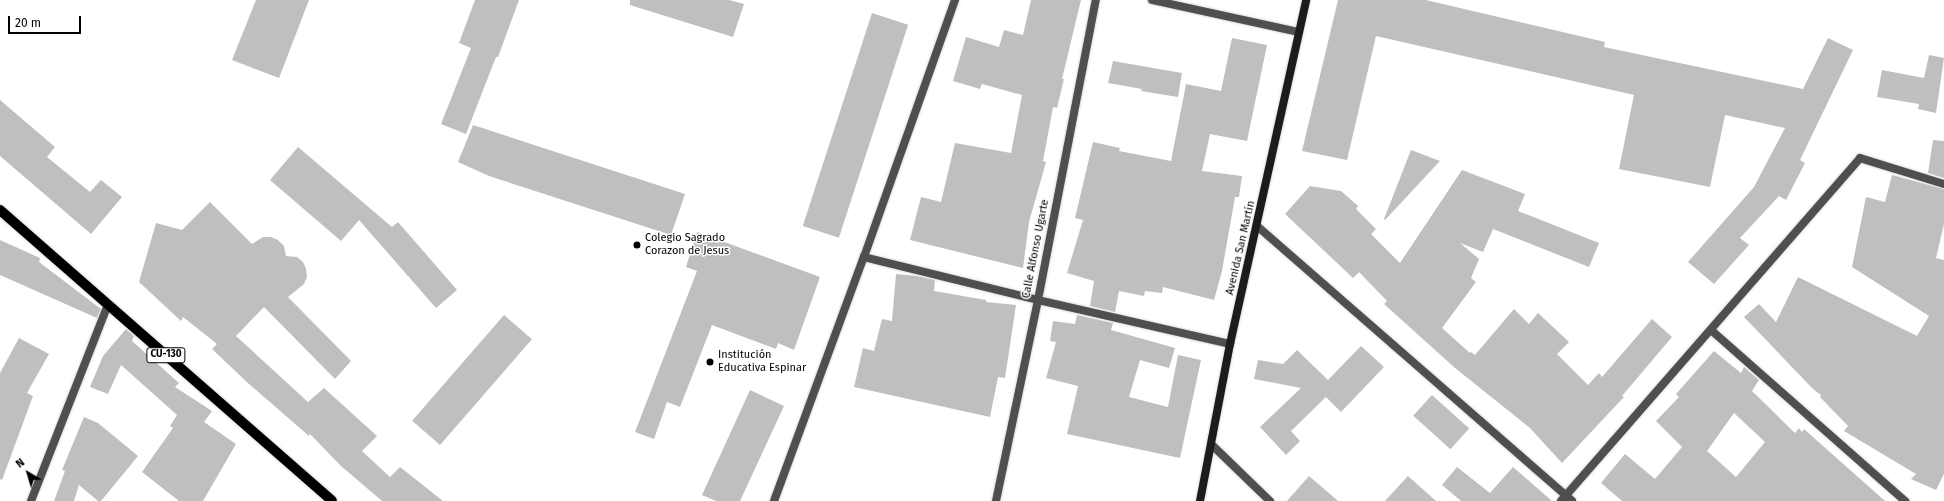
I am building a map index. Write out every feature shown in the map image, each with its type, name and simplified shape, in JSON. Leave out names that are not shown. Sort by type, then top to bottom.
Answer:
[{"type":"main road","name":"Avenida San Martín","points":[[1200,501],[1212,445],[1230,344],[1306,0]]},
{"type":"main road","name":"CU-130","points":[[0,210],[332,501]]},
{"type":"street","points":[[774,501],[864,257],[955,0]]},
{"type":"street","name":"Calle Alfonso Ugarte","points":[[996,501],[1038,300],[1096,0]]},
{"type":"street","points":[[1152,0],[1299,32]]},
{"type":"street","points":[[1257,226],[1566,499],[1710,330],[1860,158],[1944,184]]},
{"type":"street","points":[[864,257],[1038,300],[1230,344]]},
{"type":"street","points":[[32,501],[108,305]]},
{"type":"street","points":[[1710,330],[1905,501]]},
{"type":"street","points":[[1212,445],[1270,501]]},
{"type":"building","points":[[256,0],[309,0],[279,78],[232,60]]},
{"type":"building","points":[[475,0],[519,0],[498,57],[496,57],[466,134],[441,124],[471,48],[459,43]]},
{"type":"building","points":[[630,0],[729,0],[744,4],[733,37],[630,5]]},
{"type":"building","points":[[1031,0],[1081,0],[1062,79],[1064,79],[1057,108],[1053,107],[1043,161],[1046,162],[1029,222],[1023,268],[910,240],[921,197],[941,202],[955,143],[1011,153],[1022,95],[982,84],[980,89],[953,81],[966,37],[999,47],[1004,30],[1023,35]]},
{"type":"building","points":[[1338,0],[1426,0],[1605,42],[1604,47],[1803,89],[1828,38],[1853,50],[1800,160],[1805,163],[1786,200],[1779,196],[1740,238],[1749,245],[1714,284],[1688,262],[1754,187],[1785,128],[1725,115],[1710,187],[1619,169],[1634,95],[1376,36],[1347,160],[1302,151]]},
{"type":"building","points":[[872,13],[908,25],[839,238],[803,226]]},
{"type":"building","points":[[1232,38],[1267,45],[1247,141],[1210,134],[1202,171],[1242,176],[1239,197],[1235,197],[1222,271],[1214,300],[1163,287],[1162,293],[1145,291],[1144,296],[1119,291],[1115,312],[1090,306],[1094,281],[1067,273],[1083,220],[1075,218],[1093,142],[1120,148],[1119,151],[1171,161],[1186,84],[1221,91]]},
{"type":"building","points":[[1929,55],[1944,58],[1936,113],[1918,109],[1919,104],[1877,97],[1882,70],[1924,78]]},
{"type":"building","points":[[1113,61],[1182,73],[1178,97],[1141,91],[1142,89],[1108,83]]},
{"type":"building","points":[[0,100],[55,147],[47,157],[90,192],[101,180],[122,197],[91,234],[0,156]]},
{"type":"building","points":[[473,125],[685,194],[671,235],[489,176],[458,162]]},
{"type":"building","points":[[1933,140],[1944,141],[1944,178],[1928,173]]},
{"type":"building","points":[[298,147],[392,227],[398,222],[457,290],[436,308],[359,220],[341,241],[270,180]]},
{"type":"building","points":[[1411,150],[1440,161],[1385,220],[1384,219]]},
{"type":"building","points":[[1462,170],[1525,194],[1518,211],[1599,243],[1589,267],[1493,229],[1483,252],[1460,243],[1479,259],[1471,278],[1476,282],[1442,328],[1470,353],[1471,352],[1475,355],[1514,309],[1529,324],[1538,313],[1569,342],[1557,354],[1588,385],[1599,373],[1602,377],[1652,319],[1672,337],[1622,396],[1624,397],[1562,463],[1530,428],[1455,368],[1384,304],[1387,301],[1359,272],[1353,278],[1285,214],[1310,186],[1341,191],[1358,206],[1356,209],[1376,229],[1371,234],[1400,263]]},
{"type":"building","points":[[1892,175],[1944,189],[1944,224],[1936,258],[1944,260],[1944,474],[1936,490],[1911,479],[1916,474],[1844,431],[1848,426],[1820,397],[1821,395],[1813,389],[1744,317],[1759,304],[1776,322],[1798,277],[1917,336],[1929,316],[1852,267],[1866,197],[1885,202]]},
{"type":"building","points":[[210,202],[252,244],[263,237],[271,237],[278,240],[284,246],[286,256],[297,257],[303,262],[307,277],[304,284],[288,297],[351,361],[335,379],[264,307],[236,336],[308,402],[324,388],[377,436],[362,451],[390,477],[400,467],[443,501],[382,501],[341,466],[310,434],[309,436],[249,384],[212,349],[217,344],[183,317],[181,321],[139,282],[156,223],[182,230]]},
{"type":"building","points":[[697,232],[820,277],[794,350],[778,343],[776,349],[712,325],[680,407],[667,402],[654,439],[635,432],[697,271],[686,267]]},
{"type":"building","points":[[0,240],[40,258],[39,262],[101,309],[97,318],[0,275]]},
{"type":"building","points":[[896,274],[917,276],[935,280],[934,291],[986,300],[986,302],[1016,305],[1005,378],[998,377],[990,417],[854,387],[863,348],[874,351],[882,319],[892,321]]},
{"type":"building","points":[[504,315],[532,339],[440,445],[412,421]]},
{"type":"building","points":[[1077,315],[1113,323],[1111,330],[1175,348],[1169,368],[1140,360],[1129,397],[1168,407],[1178,355],[1201,360],[1180,458],[1067,434],[1078,386],[1046,378],[1056,342],[1050,341],[1053,321],[1075,324]]},
{"type":"building","points":[[126,329],[134,336],[132,341],[179,383],[175,387],[212,411],[204,422],[236,444],[203,501],[179,501],[142,472],[173,428],[170,426],[177,415],[121,365],[108,394],[90,387],[103,356]]},
{"type":"building","points":[[19,338],[49,354],[27,393],[33,396],[2,480],[0,479],[0,373]]},
{"type":"building","points":[[1361,346],[1384,367],[1341,412],[1326,397],[1291,431],[1300,441],[1286,455],[1260,427],[1301,388],[1254,379],[1258,360],[1283,364],[1297,350],[1328,380]]},
{"type":"building","points":[[1714,351],[1741,373],[1744,367],[1759,380],[1752,391],[1795,433],[1799,428],[1802,432],[1804,429],[1885,501],[1622,501],[1601,483],[1625,454],[1655,479],[1682,447],[1656,421],[1679,397],[1676,394]],"holes":[[[1734,413],[1765,442],[1736,477],[1707,451]]]},
{"type":"building","points":[[750,390],[784,406],[740,501],[716,501],[702,495]]},
{"type":"building","points":[[1432,395],[1469,428],[1450,449],[1413,416]]},
{"type":"building","points":[[84,417],[98,423],[138,456],[101,501],[98,501],[79,485],[74,501],[54,501],[65,471],[62,470]]},
{"type":"building","points":[[1457,467],[1490,493],[1513,467],[1552,501],[1461,501],[1442,485]]},
{"type":"building","points":[[1309,476],[1338,501],[1287,501]]},
{"type":"building","points":[[1408,476],[1436,501],[1385,501]]},
{"type":"place","name":"Colegio Sagrado Corazon de Jesus","points":[[637,245]]},
{"type":"place","name":"Institución Educativa Espinar","points":[[710,362]]}]
